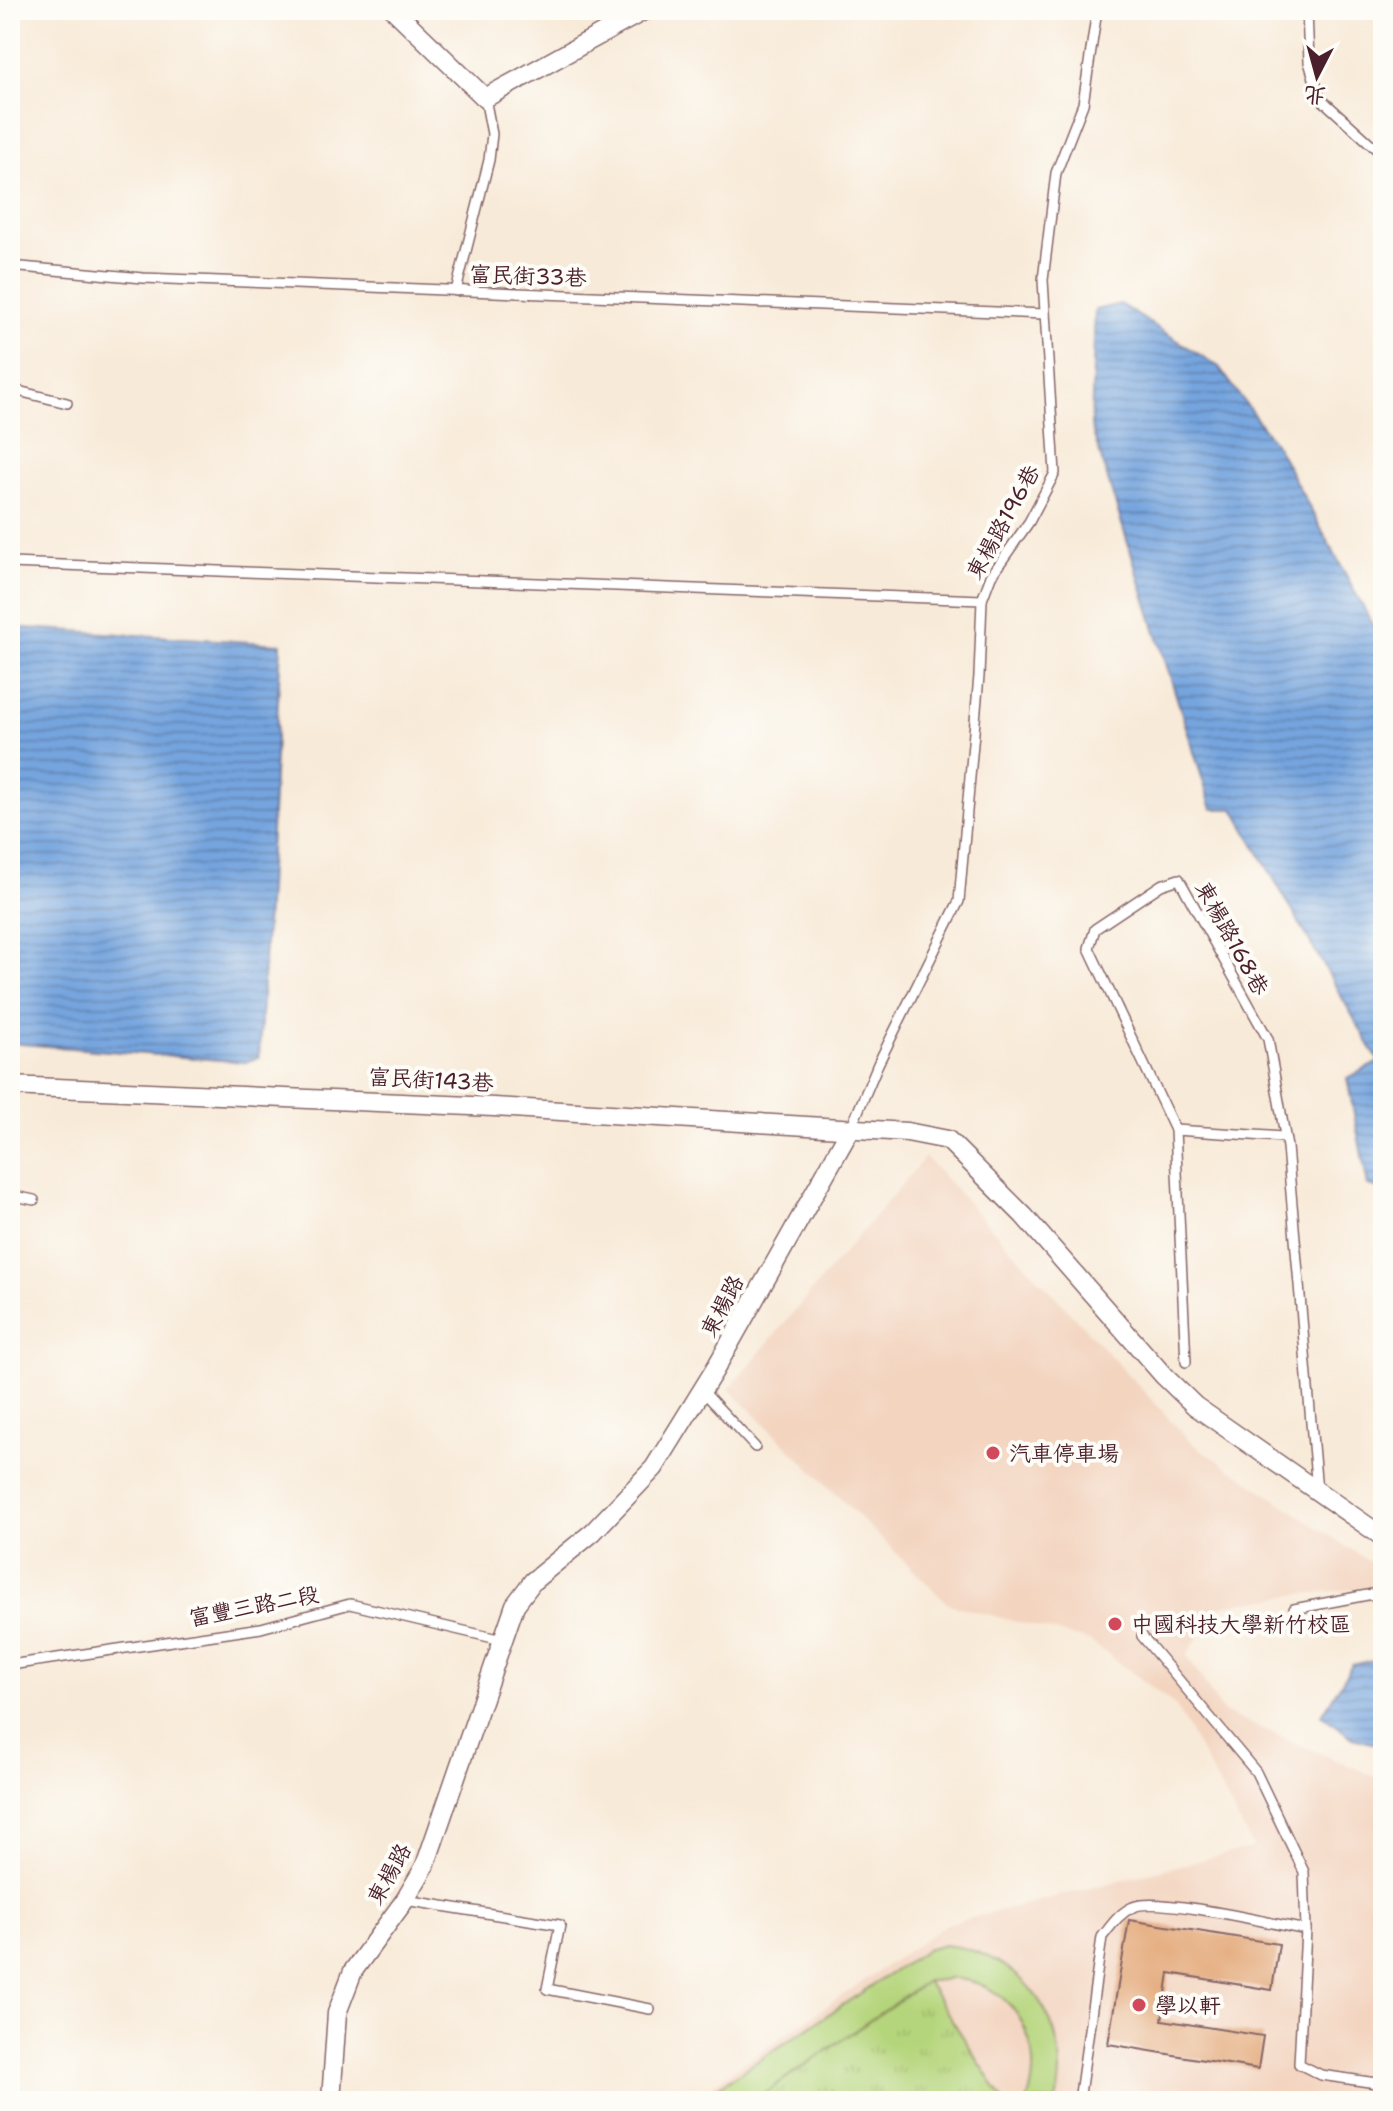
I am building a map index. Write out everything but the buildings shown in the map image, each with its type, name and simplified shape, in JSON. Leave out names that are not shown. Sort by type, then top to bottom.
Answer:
[{"type":"street","points":[[394,10],[485,98],[645,10]]},
{"type":"street","name":"富民街143巷","points":[[10,1087],[494,1107],[851,1128]]},
{"type":"street","points":[[851,1128],[907,1132],[948,1140],[1024,1216],[1164,1376],[1195,1406],[1383,1537]]},
{"type":"street","name":"東楊路","points":[[331,2101],[337,2013],[353,1971],[405,1900],[425,1866],[515,1605],[533,1581],[593,1532],[654,1468],[702,1390],[851,1128]]},
{"type":"lane","name":"東楊路196巷","points":[[851,1128],[878,1064],[959,901],[979,676],[982,600],[991,576],[1029,522],[1055,473],[1043,280],[1056,173],[1083,104],[1097,10]]},
{"type":"lane","points":[[1307,10],[1309,62],[1320,98],[1383,155]]},
{"type":"lane","points":[[456,291],[489,160],[492,134],[485,98]]},
{"type":"lane","name":"富民街33巷","points":[[10,266],[143,278],[1045,314]]},
{"type":"lane","points":[[10,389],[67,403]]},
{"type":"lane","points":[[10,563],[982,600]]},
{"type":"lane","name":"東楊路168巷","points":[[1186,1362],[1175,1130],[1089,948],[1095,929],[1161,885],[1179,879],[1268,1039],[1287,1147],[1317,1491]]},
{"type":"lane","points":[[1175,1130],[1283,1137]]},
{"type":"lane","points":[[10,1195],[34,1200]]},
{"type":"lane","points":[[702,1390],[755,1447]]},
{"type":"lane","points":[[1294,1609],[1383,1592]]},
{"type":"lane","name":"富豐三路二段","points":[[10,1665],[261,1628],[350,1604],[502,1640]]},
{"type":"lane","points":[[1142,1636],[1256,1772],[1304,1872],[1306,1930],[1299,2064],[1321,2075],[1383,2084]]},
{"type":"lane","points":[[405,1900],[560,1925],[547,1989],[650,2009]]},
{"type":"lane","points":[[1079,2101],[1102,1937],[1119,1917],[1135,1905],[1166,1905],[1306,1930]]},
{"type":"shaded area","name":"中國科技大學新竹校區","points":[[925,1157],[1193,1444],[1383,1571],[1383,1587],[1299,1594],[1217,1607],[1187,1655],[1223,1712],[1383,1780],[1383,2101],[688,2101],[947,1924],[1253,1847],[1175,1705],[1090,1641],[948,1604],[729,1389]]},
{"type":"green space","points":[[944,1945],[972,1951],[998,1962],[1019,1977],[1037,1997],[1050,2020],[1058,2045],[1060,2072],[1056,2101],[1027,2101],[1033,2061],[1030,2041],[1011,2007],[996,1993],[979,1984],[954,1979],[927,1981],[753,2101],[697,2101],[926,1950]]},
{"type":"green space","points":[[927,1981],[1004,2101],[753,2101]]},
{"type":"water","points":[[1120,304],[1219,367],[1277,447],[1383,644],[1383,1190],[1368,1186],[1347,1078],[1379,1062],[1234,809],[1212,809],[1091,426],[1095,310]]},
{"type":"water","points":[[10,627],[281,644],[259,1057],[245,1062],[10,1043]]},
{"type":"water","points":[[1383,1658],[1383,1746],[1353,1738],[1322,1715],[1352,1665]]},
{"type":"place","name":"汽車停車場","points":[[993,1453]]},
{"type":"place","name":"中國科技大學新竹校區","points":[[1115,1624]]},
{"type":"place","name":"學以軒","points":[[1139,2005]]}]
